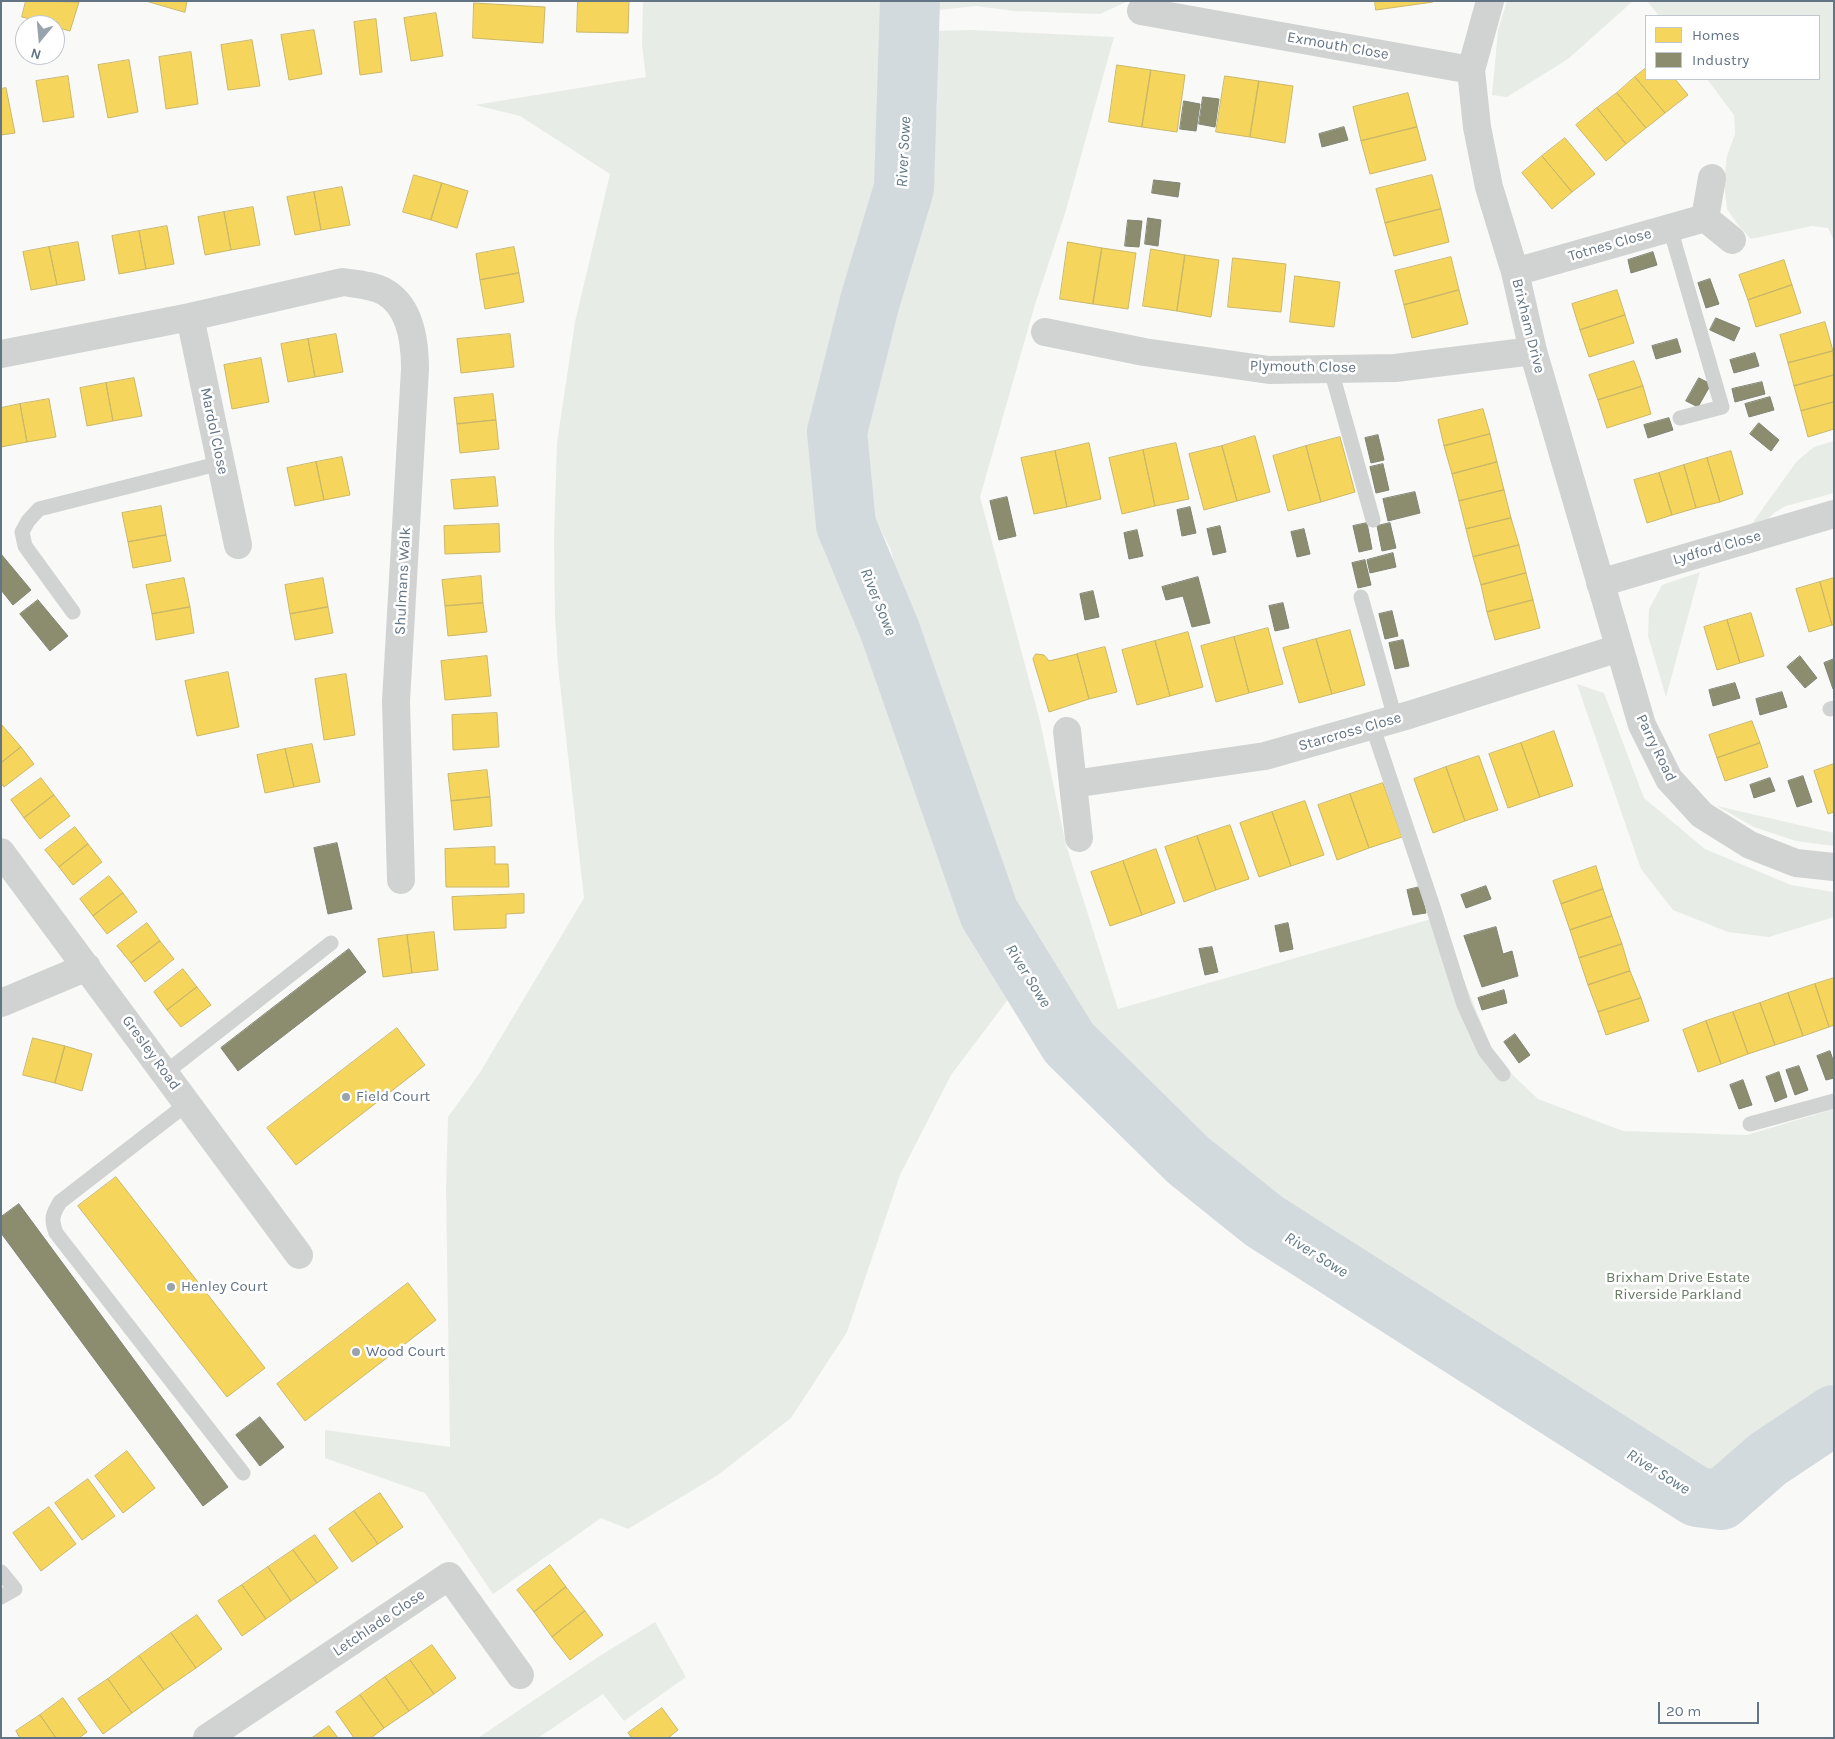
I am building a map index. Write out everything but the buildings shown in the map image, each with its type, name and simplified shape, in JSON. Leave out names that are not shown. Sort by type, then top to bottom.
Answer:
[{"type":"street","name":"Brixham Drive","points":[[1490,1],[1472,70],[1477,127],[1489,187],[1515,272],[1533,351],[1619,648]]},
{"type":"street","name":"Exmouth Close","points":[[1141,11],[1208,12],[1472,70]]},
{"type":"street","points":[[1712,178],[1705,218],[1732,240]]},
{"type":"street","name":"Totnes Close","points":[[1515,272],[1705,218]]},
{"type":"street","name":"Shulmans Walk","points":[[190,316],[343,282],[385,292],[400,306],[409,325],[415,348],[396,701],[401,880]]},
{"type":"street","points":[[1,354],[190,316]]},
{"type":"street","name":"Mardol Close","points":[[190,316],[238,545]]},
{"type":"street","name":"Plymouth Close","points":[[1045,332],[1144,352],[1268,370],[1395,368],[1533,351]]},
{"type":"street","name":"Lydford Close","points":[[1600,583],[1834,514]]},
{"type":"street","name":"Starcross Close","points":[[1074,784],[1265,756],[1383,722],[1619,648]]},
{"type":"street","name":"Parry Road","points":[[1619,648],[1642,725],[1668,779],[1702,815],[1750,845],[1796,863],[1834,867]]},
{"type":"street","points":[[1067,731],[1079,838]]},
{"type":"street","name":"Gresley Road","points":[[1,852],[299,1255]]},
{"type":"street","points":[[1,1003],[87,967]]},
{"type":"street","name":"Letchlade Close","points":[[207,1738],[449,1576],[520,1675]]},
{"type":"lane","points":[[1670,228],[1722,407],[1680,418]]},
{"type":"lane","points":[[1331,370],[1373,520]]},
{"type":"lane","points":[[73,612],[26,546],[22,532],[28,520],[39,509],[221,463]]},
{"type":"lane","points":[[1361,597],[1383,722],[1433,907],[1464,1005],[1485,1051],[1503,1074]]},
{"type":"lane","points":[[165,1073],[331,943]]},
{"type":"lane","points":[[1750,1124],[1834,1101]]},
{"type":"lane","points":[[188,1103],[60,1202],[54,1212],[52,1222],[56,1233],[243,1473]]},
{"type":"lane","points":[[1,1572],[15,1589],[1,1597]]},
{"type":"green space","points":[[643,1],[885,1],[881,41],[894,98],[889,186],[842,333],[817,428],[826,533],[878,680],[927,808],[954,864],[970,918],[1012,994],[951,1075],[900,1175],[847,1332],[791,1418],[718,1475],[628,1529],[601,1518],[493,1594],[425,1493],[325,1458],[325,1430],[450,1447],[446,1189],[448,1117],[479,1074],[584,898],[558,666],[554,539],[557,443],[575,322],[610,174],[520,116],[475,105],[646,77],[642,45]]},
{"type":"green space","points":[[929,1],[1128,1],[1100,14],[1014,11],[976,6],[930,11]]},
{"type":"green space","points":[[1507,1],[1633,1],[1568,59],[1507,97],[1492,95],[1498,30]]},
{"type":"green space","points":[[1647,1],[1834,1],[1834,241],[1828,228],[1812,226],[1751,239],[1738,225],[1727,209],[1724,182],[1727,156],[1735,134],[1734,115],[1708,80],[1820,80],[1820,15],[1658,15]]},
{"type":"green space","name":"Brixham Drive Estate Riverside Parkland","points":[[973,30],[1114,37],[1066,210],[1034,308],[980,497],[1040,721],[1066,845],[1118,1009],[1438,917],[1496,1059],[1538,1099],[1623,1131],[1747,1135],[1834,1109],[1834,1396],[1798,1413],[1774,1439],[1719,1487],[1700,1485],[1628,1436],[1317,1246],[1215,1173],[1162,1123],[1080,1029],[1040,971],[993,881],[917,666],[891,550],[876,520],[857,496],[849,438],[862,361],[934,133],[937,104],[927,63],[928,31]]},
{"type":"green space","points":[[1834,441],[1834,493],[1786,506],[1774,513],[1765,522],[1751,525],[1797,461],[1814,447]]},
{"type":"green space","points":[[1700,572],[1666,697],[1648,636],[1649,609],[1662,585]]},
{"type":"green space","points":[[1577,684],[1604,693],[1644,798],[1705,849],[1791,885],[1834,892],[1834,917],[1769,937],[1728,932],[1673,910],[1641,869]]},
{"type":"green space","points":[[1717,806],[1834,833],[1834,846],[1796,841],[1754,827]]},
{"type":"green space","points":[[655,1622],[686,1677],[624,1721],[603,1694],[538,1738],[478,1738],[598,1657]]},
{"type":"waterway","name":"River Sowe","points":[[910,1],[904,188],[870,301],[837,432],[846,525],[889,628],[989,913],[1069,1043],[1188,1160],[1264,1221],[1697,1497],[1721,1500],[1768,1459],[1834,1415]]},
{"type":"place","name":"Field Court","points":[[346,1097]]},
{"type":"place","name":"Henley Court","points":[[171,1287]]},
{"type":"place","name":"Wood Court","points":[[356,1352]]}]
